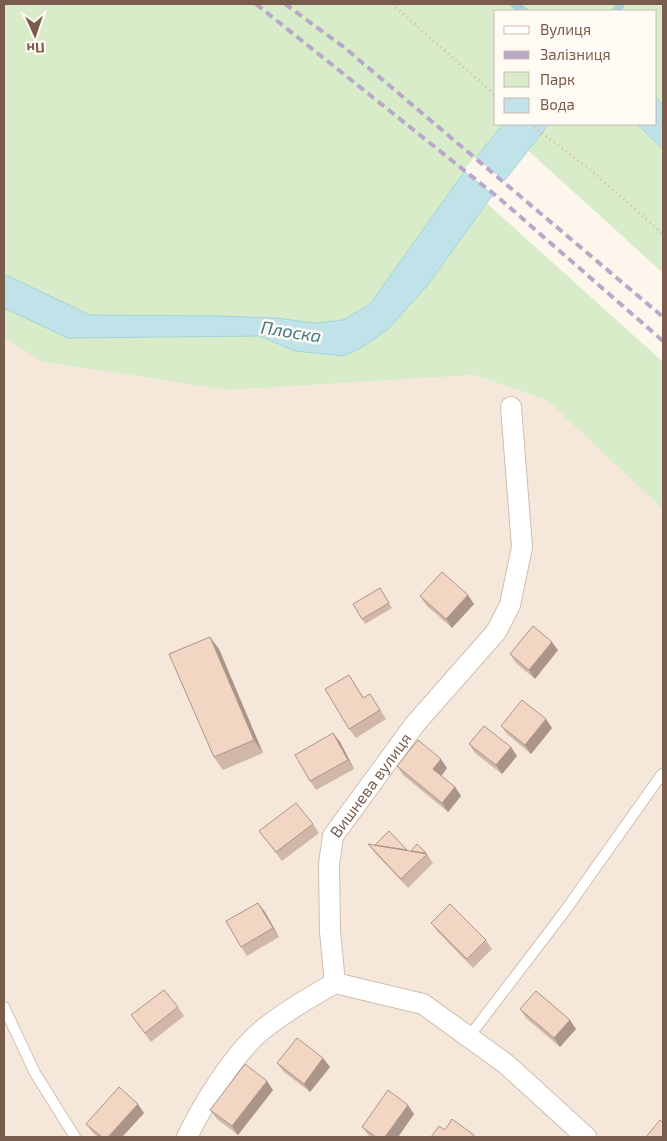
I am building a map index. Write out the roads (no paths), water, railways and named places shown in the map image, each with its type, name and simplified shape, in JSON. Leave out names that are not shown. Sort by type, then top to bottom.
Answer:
[{"type":"street","name":"Вишнева вулиця","points":[[335,983],[330,932],[329,864],[333,836],[416,724],[496,632],[510,605],[522,547],[511,407]]},
{"type":"street","points":[[187,1137],[198,1113],[220,1081],[260,1032],[303,1001],[335,983],[423,1004],[506,1064],[586,1137]]},
{"type":"lane","points":[[468,1038],[562,915],[662,774]]},
{"type":"lane","points":[[4,1007],[35,1073],[75,1137]]},
{"type":"water","points":[[657,98],[663,105],[663,149],[638,125],[657,125]]},
{"type":"water","name":"Плоска","points":[[502,125],[548,125],[486,204],[427,286],[388,329],[364,346],[344,356],[295,351],[260,336],[68,338],[4,308],[4,274],[90,315],[276,318],[314,323],[343,320],[370,304],[459,179]]},
{"type":"waterway","points":[[514,4],[523,10]]},
{"type":"waterway","points":[[617,10],[621,4]]},
{"type":"railway","points":[[256,4],[500,199],[663,341]]},
{"type":"railway","points":[[285,4],[345,48],[663,317]]}]
